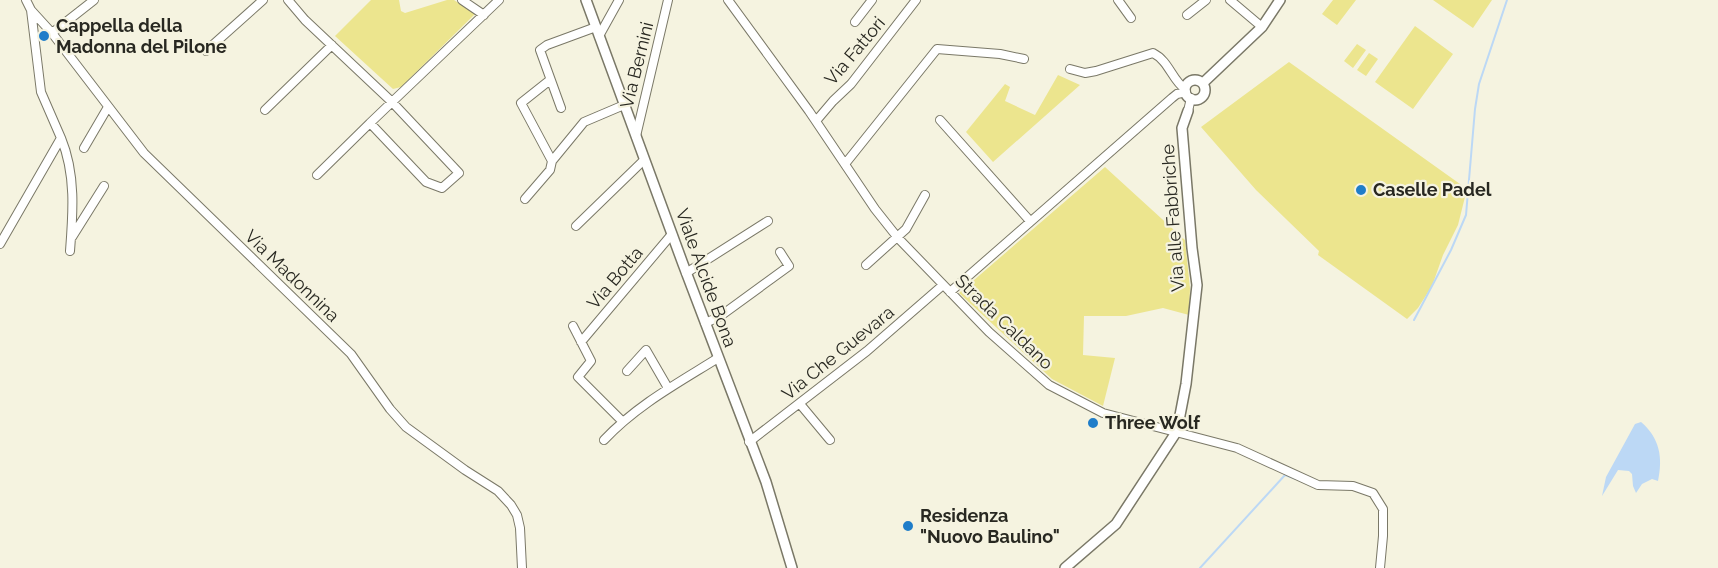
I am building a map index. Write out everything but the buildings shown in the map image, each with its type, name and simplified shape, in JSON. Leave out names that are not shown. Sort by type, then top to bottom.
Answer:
[{"type":"street","name":"Via Madonnina","points":[[26,0],[31,10],[52,33],[144,153],[351,354],[390,409],[406,427],[498,491],[511,505],[517,515],[520,528],[522,568]]},
{"type":"street","points":[[52,33],[94,0]]},
{"type":"street","points":[[206,51],[263,0]]},
{"type":"street","points":[[288,0],[306,21],[392,102],[459,173],[442,188],[426,182],[370,123]]},
{"type":"street","points":[[462,0],[484,15]]},
{"type":"street","points":[[317,175],[499,0]]},
{"type":"street","name":"Viale Alcide Bona","points":[[586,0],[749,442],[766,482],[792,568]]},
{"type":"street","points":[[561,108],[540,53],[542,47],[598,32],[619,0]]},
{"type":"street","name":"Via Bernini","points":[[636,136],[668,0]]},
{"type":"street","points":[[855,22],[872,0]]},
{"type":"street","name":"Via Fattori","points":[[816,121],[851,84],[916,0]]},
{"type":"street","points":[[1118,0],[1131,18]]},
{"type":"street","points":[[1187,15],[1206,0]]},
{"type":"street","points":[[1230,0],[1262,27]]},
{"type":"street","points":[[1203,83],[1262,27],[1280,0]]},
{"type":"street","name":"Strada Caldano","points":[[731,1],[898,238],[990,332],[1049,385],[1103,413],[1237,448],[1318,484],[1353,486],[1373,492],[1383,509],[1380,568]]},
{"type":"street","points":[[31,10],[40,92],[67,152],[72,177],[73,214],[70,251]]},
{"type":"street","points":[[265,110],[332,45]]},
{"type":"street","points":[[845,164],[937,49],[1000,54],[1024,59]]},
{"type":"street","points":[[1070,69],[1084,73],[1096,71],[1154,53],[1164,61],[1177,83],[1187,93],[1200,99],[1205,92],[1203,83]]},
{"type":"street","points":[[550,80],[521,103],[552,161]]},
{"type":"street","points":[[1188,111],[1186,86],[1192,80],[1203,83]]},
{"type":"street","points":[[950,292],[1172,98],[1177,94],[1187,93]]},
{"type":"street","points":[[525,199],[550,170],[552,161],[584,122],[624,105]]},
{"type":"street","points":[[84,148],[108,107]]},
{"type":"street","name":"Via alle Fabbriche","points":[[1065,568],[1116,524],[1177,431],[1186,384],[1197,285],[1182,128],[1188,111]]},
{"type":"street","points":[[940,120],[1030,221]]},
{"type":"street","points":[[0,244],[61,138]]},
{"type":"street","points":[[576,226],[644,160]]},
{"type":"street","points":[[71,238],[104,186]]},
{"type":"street","points":[[866,265],[906,229],[926,195]]},
{"type":"street","points":[[686,273],[768,221]]},
{"type":"street","name":"Via Botta","points":[[581,342],[672,234]]},
{"type":"street","points":[[705,323],[718,317],[789,266],[780,252]]},
{"type":"street","name":"Via Che Guevara","points":[[749,442],[867,351],[944,285]]},
{"type":"street","points":[[573,326],[591,361],[578,376],[622,421]]},
{"type":"street","points":[[627,371],[646,350],[668,388]]},
{"type":"street","points":[[604,440],[640,406],[718,358]]},
{"type":"street","points":[[801,404],[830,440]]},
{"type":"shaded area","points":[[371,0],[399,0],[401,11],[405,13],[454,0],[475,14],[401,87],[393,89],[335,36]]},
{"type":"shaded area","points":[[1333,0],[1356,0],[1337,25],[1322,14]]},
{"type":"shaded area","points":[[1433,0],[1492,0],[1473,28]]},
{"type":"shaded area","points":[[1415,26],[1453,54],[1413,109],[1375,82]]},
{"type":"shaded area","points":[[1357,44],[1366,50],[1353,68],[1344,61]]},
{"type":"shaded area","points":[[1369,53],[1378,59],[1366,76],[1357,70]]},
{"type":"shaded area","name":"Caselle Padel","points":[[1289,62],[1467,189],[1458,225],[1443,255],[1432,286],[1418,308],[1407,319],[1318,255],[1319,251],[1256,190],[1201,127]]},
{"type":"shaded area","points":[[1058,75],[1080,85],[993,162],[966,132],[1005,84],[1010,87],[1005,101],[1035,115]]},
{"type":"shaded area","points":[[1105,167],[1185,240],[1190,288],[1189,315],[1163,308],[1126,316],[1084,316],[1083,355],[1115,358],[1103,406],[1052,379],[959,293]]},
{"type":"water","points":[[1641,422],[1656,442],[1660,456],[1658,481],[1652,479],[1642,484],[1636,493],[1632,474],[1629,471],[1618,470],[1602,496],[1606,477],[1635,424]]},
{"type":"waterway","points":[[1414,320],[1451,250],[1466,215],[1479,84],[1507,0]]},
{"type":"waterway","points":[[1200,568],[1285,475],[1296,479]]},
{"type":"place","name":"Cappella della Madonna del Pilone","points":[[44,36]]},
{"type":"place","name":"Caselle Padel","points":[[1361,190]]},
{"type":"place","name":"Three Wolf","points":[[1093,423]]},
{"type":"place","name":"Residenza \"Nuovo Baulino\"","points":[[908,526]]}]
